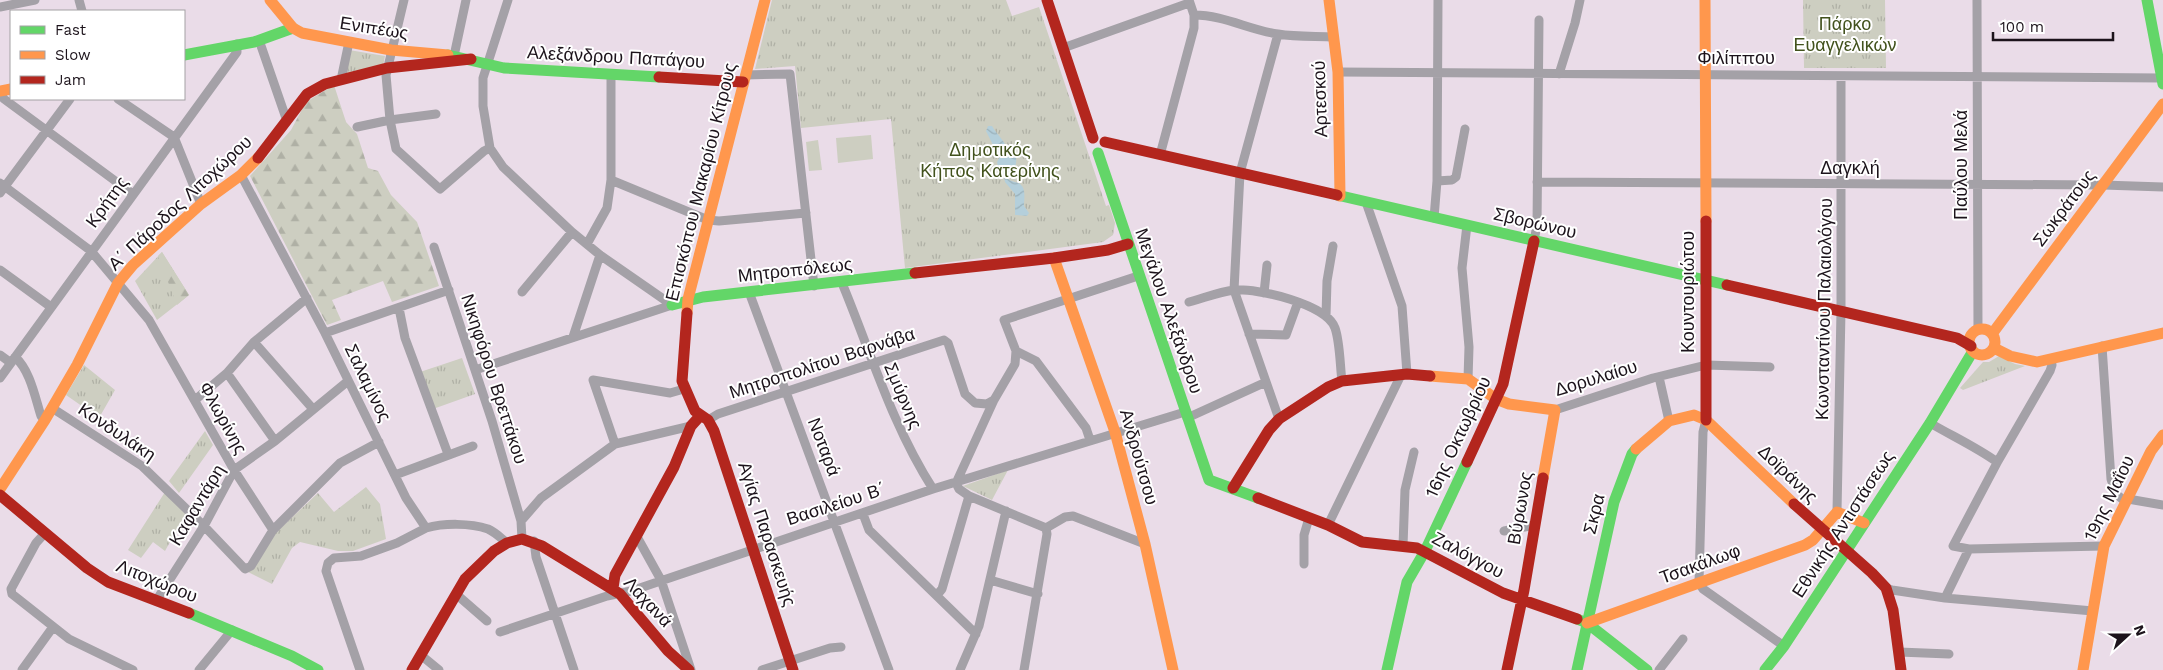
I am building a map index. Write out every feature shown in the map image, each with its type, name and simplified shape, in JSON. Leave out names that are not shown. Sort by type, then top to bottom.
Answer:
[{"type":"street","points":[[0,7],[35,0]]},
{"type":"street","points":[[185,55],[259,40],[278,35],[293,28],[270,0]]},
{"type":"street","points":[[404,0],[386,75],[390,120],[396,149],[440,189],[490,148]]},
{"type":"street","points":[[454,56],[466,0]]},
{"type":"street","points":[[508,0],[488,64],[482,92],[490,148],[503,166],[572,232],[672,305]]},
{"type":"street","name":"Επισκόπου Μακαρίου Κίτρους","points":[[704,418],[684,389],[681,373],[688,299],[765,0]]},
{"type":"street","points":[[1047,0],[1093,138],[1090,142],[1090,147],[1098,153],[1104,149],[1105,142],[1100,137],[1093,138]]},
{"type":"street","name":"Αρτεσκού","points":[[1328,0],[1338,72],[1340,196]]},
{"type":"street","points":[[1434,218],[1437,181],[1438,0]]},
{"type":"street","points":[[1559,74],[1576,23],[1580,0]]},
{"type":"street","name":"Κουντουριώτου","points":[[1698,583],[1702,432],[1706,420],[1705,0]]},
{"type":"street","name":"Παύλου Μελά","points":[[1975,332],[1977,0]]},
{"type":"street","points":[[2147,0],[2163,79]]},
{"type":"street","points":[[1063,48],[1189,1],[1194,15],[1194,28],[1160,155]]},
{"type":"street","points":[[1194,15],[1206,15],[1278,34],[1334,38]]},
{"type":"street","points":[[1534,241],[1537,225],[1539,20]]},
{"type":"street","name":"Ενιπέως","points":[[293,28],[302,33],[391,50],[454,56],[488,64]]},
{"type":"street","points":[[1278,34],[1240,173],[1234,290],[1279,419]]},
{"type":"street","points":[[259,40],[287,122]]},
{"type":"street","points":[[341,80],[349,42]]},
{"type":"street","name":"Κρήτης","points":[[0,378],[237,52],[237,44]]},
{"type":"street","name":"Α΄ Πάροδος Λιτοχώρου","points":[[0,489],[45,420],[77,365],[118,283],[133,265],[201,204],[241,175],[259,157],[287,122],[306,94],[325,84],[387,68],[471,59]]},
{"type":"street","name":"Αλεξάνδρου Παπάγου","points":[[488,64],[504,68],[611,75],[744,79]]},
{"type":"street","name":"Φιλίππου","points":[[1338,72],[2163,79]]},
{"type":"street","points":[[744,79],[790,74],[814,286]]},
{"type":"street","points":[[587,244],[607,208],[611,180],[611,75]]},
{"type":"street","name":"Κωνσταντίνου Παλαιολόγου","points":[[1838,512],[1841,311],[1841,76]]},
{"type":"street","points":[[0,91],[4,99],[133,194]]},
{"type":"street","points":[[2,188],[69,100]]},
{"type":"street","points":[[119,100],[174,137],[201,204]]},
{"type":"street","name":"Σωκράτους","points":[[1992,334],[2163,104]]},
{"type":"street","points":[[357,126],[436,114]]},
{"type":"street","points":[[1437,181],[1452,180],[1456,177],[1465,128]]},
{"type":"street","name":"Σβορώνου","points":[[1105,142],[1957,338]]},
{"type":"street","name":"Μεγάλου Αλεξάνδρου","points":[[1098,153],[1138,276],[1209,480]]},
{"type":"street","name":"Σαλαμίνος","points":[[241,175],[325,333],[414,512],[426,528]]},
{"type":"street","points":[[611,180],[708,220],[719,221],[806,213]]},
{"type":"street","name":"Δαγκλή","points":[[1537,182],[2103,185],[2163,187]]},
{"type":"street","name":"Φλωρίνης","points":[[2,188],[91,251],[149,320],[234,470],[273,530]]},
{"type":"street","points":[[1328,525],[1404,375],[1402,306],[1366,202]]},
{"type":"street","points":[[1233,488],[1269,430],[1279,419],[1328,387],[1342,381],[1404,375],[1468,379],[1469,346],[1462,268],[1467,225]]},
{"type":"street","points":[[522,292],[572,232]]},
{"type":"street","name":"16ης Οκτωβρίου","points":[[1387,670],[1407,582],[1425,551],[1505,376],[1534,241]]},
{"type":"street","name":"Μητροπόλεως","points":[[475,370],[688,299],[1054,258],[1108,250],[1128,244]]},
{"type":"street","points":[[1326,316],[1327,281],[1333,246]]},
{"type":"street","name":"Νικηφόρου Βρεττάκου","points":[[434,247],[522,521]]},
{"type":"street","points":[[573,337],[600,254]]},
{"type":"street","name":"Ανδρούτσου","points":[[1054,258],[1115,432],[1145,544],[1173,670]]},
{"type":"street","points":[[1264,294],[1267,265]]},
{"type":"street","points":[[0,270],[51,307]]},
{"type":"street","points":[[1046,528],[969,496],[958,489],[956,483],[994,400],[1016,364],[1016,350],[1004,320],[1138,276]]},
{"type":"street","name":"Σμύρνης","points":[[842,283],[904,440],[933,489]]},
{"type":"street","points":[[325,333],[448,290]]},
{"type":"street","points":[[1189,302],[1234,290],[1264,294],[1298,302],[1326,316],[1335,327],[1342,381]]},
{"type":"street","name":"Νοταρά","points":[[749,292],[890,670]]},
{"type":"street","points":[[195,400],[227,373],[254,342],[307,298]]},
{"type":"street","points":[[1249,334],[1286,335],[1298,302]]},
{"type":"street","points":[[399,308],[406,338],[448,454]]},
{"type":"street","points":[[1986,330],[1992,334],[1995,340],[1994,348],[1989,353],[1975,351],[1957,338],[1986,330]]},
{"type":"street","points":[[1975,332],[1970,341],[1975,351]]},
{"type":"street","points":[[1994,348],[2025,361],[2038,362],[2163,333]]},
{"type":"street","name":"Μητροπολίτου Βαρνάβα","points":[[704,418],[947,340],[965,394],[975,403],[987,404],[994,400]]},
{"type":"street","points":[[254,342],[313,409]]},
{"type":"street","points":[[2102,346],[2111,479],[2116,494],[2127,500],[2163,505]]},
{"type":"street","points":[[1016,350],[1036,361],[1086,428],[1090,440]]},
{"type":"street","name":"Εθνικής Αντιστάσεως","points":[[1765,670],[1784,646],[1846,552],[1975,351]]},
{"type":"street","points":[[0,355],[20,362],[26,371],[41,416],[45,420]]},
{"type":"street","points":[[2051,359],[2050,371],[1953,546],[1969,550],[2104,546]]},
{"type":"street","name":"Δορυλαίου","points":[[1468,379],[1496,398],[1509,404],[1555,410],[1659,377],[1706,365],[1770,367]]},
{"type":"street","points":[[227,373],[275,441]]},
{"type":"street","points":[[1659,377],[1669,421]]},
{"type":"street","points":[[615,444],[593,380],[670,393],[684,389]]},
{"type":"street","name":"Καφαντάρη","points":[[156,601],[204,526],[234,470],[275,441],[348,381]]},
{"type":"street","name":"Βασιλείου Β΄","points":[[500,632],[557,614],[616,591],[661,580],[933,489],[1115,432],[1186,415],[1266,382]]},
{"type":"street","name":"Κονδυλάκη","points":[[52,408],[142,466],[204,526],[243,568],[246,569],[251,566],[273,530]]},
{"type":"street","name":"Βύρωνος","points":[[1507,670],[1522,600],[1555,410]]},
{"type":"street","name":"Σκρα","points":[[1577,670],[1590,626],[1614,502],[1632,454],[1638,446],[1669,421],[1694,415],[1706,420]]},
{"type":"street","points":[[574,670],[557,614],[522,521],[541,498],[615,444],[691,426],[704,418]]},
{"type":"street","name":"Αγίας Παρασκευής","points":[[704,418],[714,431],[791,665]]},
{"type":"street","name":"Δοϊράνης","points":[[1706,420],[1821,530],[1872,573],[1886,588]]},
{"type":"street","points":[[1930,423],[1998,462]]},
{"type":"street","points":[[616,591],[615,575],[674,467],[691,426]]},
{"type":"street","name":"19ης Μαΐου","points":[[2083,670],[2104,546],[2151,451],[2163,435]]},
{"type":"street","points":[[273,530],[340,463],[379,442]]},
{"type":"street","points":[[395,475],[473,446]]},
{"type":"street","points":[[1403,546],[1405,490],[1414,452]]},
{"type":"street","name":"Ζαλόγγου","points":[[1209,480],[1328,525],[1362,542],[1403,546],[1425,551],[1503,593],[1590,626],[1647,670]]},
{"type":"street","name":"Λιτοχώρου","points":[[0,495],[87,568],[108,582],[232,630],[292,656],[318,670]]},
{"type":"street","points":[[937,595],[942,589],[969,496]]},
{"type":"street","points":[[960,670],[976,634],[1006,512]]},
{"type":"street","points":[[1838,512],[1864,523]]},
{"type":"street","name":"Τσακάλωφ","points":[[1590,626],[1603,618],[1805,545],[1813,540],[1838,512]]},
{"type":"street","points":[[863,514],[869,530],[976,634]]},
{"type":"street","points":[[1046,528],[1065,517],[1073,516],[1145,544]]},
{"type":"street","points":[[1304,564],[1304,534],[1309,518]]},
{"type":"street","points":[[360,670],[326,571],[328,563],[334,558],[361,556],[397,543],[426,528],[440,524],[487,529],[496,533],[507,543]]},
{"type":"street","points":[[1504,531],[1535,525]]},
{"type":"street","points":[[1024,670],[1038,594],[1047,534],[1046,528]]},
{"type":"street","points":[[44,533],[36,543],[11,589],[12,594],[53,627],[94,653],[133,670]]},
{"type":"street","points":[[636,535],[661,580],[690,670]]},
{"type":"street","points":[[412,670],[422,656],[465,580],[486,558],[507,543],[528,540]]},
{"type":"street","name":"Λαχανά","points":[[528,540],[560,556],[581,571],[616,591],[668,651],[690,670]]},
{"type":"street","points":[[1945,598],[1969,550]]},
{"type":"street","points":[[990,580],[1038,594]]},
{"type":"street","points":[[1698,583],[1703,589],[1784,646]]},
{"type":"street","points":[[1886,588],[1945,598],[2093,611]]},
{"type":"street","points":[[1886,588],[1893,610],[1901,670]]},
{"type":"street","points":[[456,594],[487,621]]},
{"type":"street","points":[[22,670],[53,627]]},
{"type":"street","points":[[199,670],[232,630]]},
{"type":"street","points":[[1659,670],[1683,639]]},
{"type":"street","points":[[762,670],[791,665],[830,648],[841,646]]},
{"type":"street","points":[[1899,652],[1949,654]]},
{"type":"street","points":[[422,656],[439,670]]},
{"type":"green space","name":"Δημοτικός Κήπος Κατερίνης","points":[[772,0],[1006,0],[1012,16],[1039,7],[1106,206],[1109,205],[1115,223],[1113,235],[1103,242],[905,268],[891,119],[801,128],[795,66],[755,69]]},
{"type":"green space","name":"Πάρκο Ευαγγελικών","points":[[1803,0],[1885,0],[1886,68],[1804,68]]},
{"type":"green space","points":[[349,50],[385,56],[383,66],[344,76]]},
{"type":"green space","points":[[334,85],[346,122],[357,134],[368,168],[378,171],[391,195],[417,222],[439,286],[392,302],[383,281],[332,300],[341,320],[327,325],[250,176],[291,130],[306,102]]},
{"type":"green space","points":[[871,135],[873,159],[838,163],[836,138]]},
{"type":"green space","points":[[818,140],[822,170],[809,171],[806,142]]},
{"type":"green space","points":[[162,252],[189,295],[157,320],[135,281]]},
{"type":"green space","points":[[162,252],[189,295],[177,305],[158,256]]},
{"type":"green space","points":[[1999,356],[2015,364],[2025,366],[1963,390],[1960,388],[1983,362],[1989,362]]},
{"type":"green space","points":[[462,358],[475,394],[433,409],[420,372]]},
{"type":"green space","points":[[84,365],[115,390],[99,418],[66,395]]},
{"type":"green space","points":[[205,431],[213,445],[179,493],[169,481]]},
{"type":"green space","points":[[1008,470],[992,500],[963,486]]},
{"type":"green space","points":[[366,487],[380,504],[386,539],[353,551],[338,551],[300,542],[292,548],[272,584],[248,572],[269,539],[318,493],[334,512]]},
{"type":"green space","points":[[165,492],[186,513],[165,551],[153,542],[141,558],[128,550]]},
{"type":"water","points":[[988,126],[992,126],[1005,143],[1007,150],[1016,157],[1015,167],[1007,173],[1009,180],[1019,183],[1024,189],[1024,206],[1029,213],[1027,216],[1015,215],[1015,194],[1005,182],[1003,172],[999,170],[997,162],[1001,155],[996,151],[986,131]]},
{"type":"traffic: fast","points":[[2147,0],[2163,84]]},
{"type":"traffic: fast","points":[[185,55],[254,42],[293,28]]},
{"type":"traffic: fast","points":[[448,55],[504,68],[659,77]]},
{"type":"traffic: fast","points":[[1098,153],[1209,480],[1258,498]]},
{"type":"traffic: fast","points":[[1337,195],[1727,285]]},
{"type":"traffic: fast","points":[[672,305],[703,297],[915,273]]},
{"type":"traffic: fast","points":[[1765,670],[1784,646],[1930,423],[1973,351]]},
{"type":"traffic: fast","points":[[1577,670],[1614,502],[1632,454],[1636,449]]},
{"type":"traffic: fast","points":[[1387,670],[1407,582],[1425,551],[1467,462]]},
{"type":"traffic: fast","points":[[189,613],[292,656],[318,670]]},
{"type":"traffic: fast","points":[[1577,619],[1587,623],[1647,670]]},
{"type":"traffic: slow","points":[[270,0],[293,28],[302,33],[391,50],[448,55]]},
{"type":"traffic: slow","points":[[687,313],[688,299],[765,0]]},
{"type":"traffic: slow","points":[[1329,0],[1338,72],[1340,196]]},
{"type":"traffic: slow","points":[[1705,0],[1706,221]]},
{"type":"traffic: slow","points":[[0,91],[10,89]]},
{"type":"traffic: slow","points":[[1992,334],[2163,104]]},
{"type":"traffic: slow","points":[[0,489],[45,420],[77,365],[118,283],[133,265],[201,204],[241,175],[258,158]]},
{"type":"traffic: slow","points":[[1054,258],[1115,432],[1145,544],[1173,670]]},
{"type":"traffic: slow","points":[[1982,329],[1991,333],[1995,342],[1991,351],[1982,355],[1973,351],[1969,342],[1973,333],[1982,329]]},
{"type":"traffic: slow","points":[[1994,348],[2010,356],[2037,362],[2163,333]]},
{"type":"traffic: slow","points":[[1430,376],[1468,379],[1496,399],[1509,404],[1555,410],[1543,478]]},
{"type":"traffic: slow","points":[[1636,449],[1669,421],[1694,415],[1706,420],[1794,504]]},
{"type":"traffic: slow","points":[[2083,670],[2104,546],[2151,451],[2163,435]]},
{"type":"traffic: slow","points":[[1587,623],[1805,545],[1813,540],[1837,512],[1864,523]]},
{"type":"traffic: jam","points":[[1047,0],[1093,138]]},
{"type":"traffic: jam","points":[[258,158],[307,94],[325,84],[387,68],[471,59]]},
{"type":"traffic: jam","points":[[659,77],[743,82]]},
{"type":"traffic: jam","points":[[1105,142],[1337,195]]},
{"type":"traffic: jam","points":[[1706,221],[1706,420]]},
{"type":"traffic: jam","points":[[1467,462],[1503,384],[1534,241]]},
{"type":"traffic: jam","points":[[915,273],[1054,258],[1108,250],[1128,244]]},
{"type":"traffic: jam","points":[[1727,285],[1957,338],[1971,346]]},
{"type":"traffic: jam","points":[[687,313],[682,381],[695,411],[708,420],[714,431],[793,670]]},
{"type":"traffic: jam","points":[[1233,488],[1269,430],[1279,419],[1328,387],[1342,381],[1407,374],[1430,376]]},
{"type":"traffic: jam","points":[[613,588],[615,575],[674,467],[691,426],[700,416]]},
{"type":"traffic: jam","points":[[1507,670],[1524,590],[1543,478]]},
{"type":"traffic: jam","points":[[0,495],[87,568],[108,582],[189,613]]},
{"type":"traffic: jam","points":[[1258,498],[1328,525],[1362,542],[1417,548],[1503,593],[1577,619]]},
{"type":"traffic: jam","points":[[1794,504],[1872,573],[1886,588],[1893,610],[1901,670]]},
{"type":"traffic: jam","points":[[412,670],[465,579],[494,551],[507,543],[522,539],[542,546],[620,594],[668,651],[689,670]]}]
